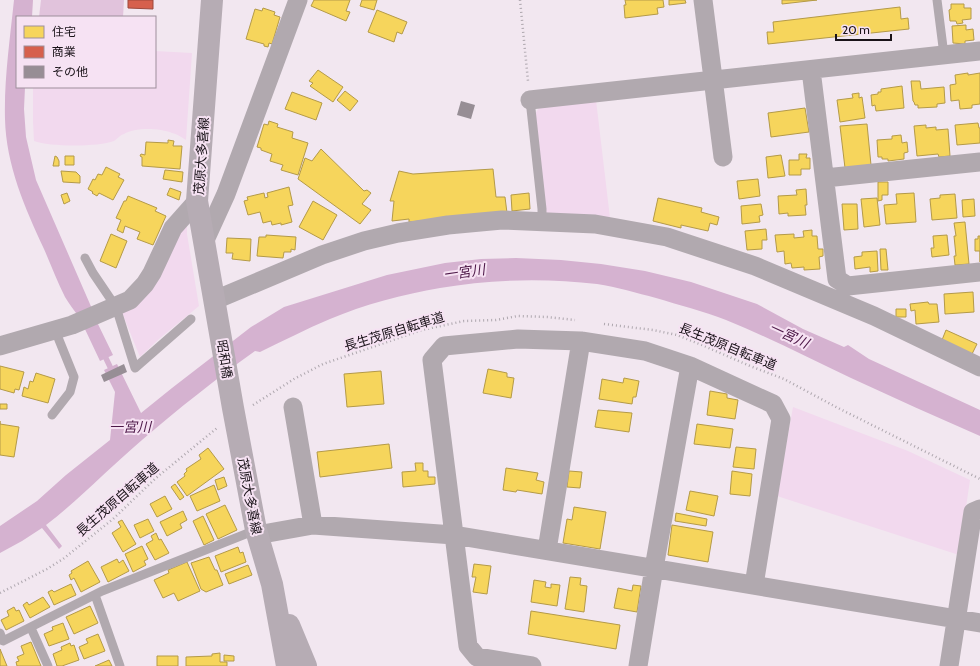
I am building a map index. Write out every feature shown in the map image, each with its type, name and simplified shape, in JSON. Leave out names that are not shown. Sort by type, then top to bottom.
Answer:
[{"type":"main road","name":"茂原大多喜線","points":[[212,0],[197,201],[216,305]]},
{"type":"main road","name":"昭和橋","points":[[216,305],[234,412]]},
{"type":"main road","name":"茂原大多喜線","points":[[234,412],[256,532],[272,584],[306,666]]},
{"type":"main road","name":"茂原大多喜線","points":[[272,584],[287,666]]},
{"type":"street","points":[[204,240],[226,194],[298,0]]},
{"type":"street","points":[[703,0],[723,157]]},
{"type":"street","points":[[530,100],[980,51]]},
{"type":"street","points":[[811,70],[836,279],[848,286],[980,272]]},
{"type":"street","points":[[825,178],[980,162]]},
{"type":"street","points":[[0,346],[63,327],[130,300],[145,284],[154,270],[173,228],[197,201]]},
{"type":"street","points":[[216,305],[322,255],[364,241],[398,233],[448,225],[502,220],[595,224],[667,237],[755,266],[874,316],[980,367]]},
{"type":"street","points":[[532,666],[477,657],[468,646],[432,360],[444,346],[518,338],[581,341],[645,351],[690,366],[773,404],[781,418],[754,585]]},
{"type":"street","points":[[547,550],[581,341]]},
{"type":"street","points":[[638,666],[690,366]]},
{"type":"street","points":[[293,407],[313,525]]},
{"type":"street","points":[[949,666],[973,512],[980,509]]},
{"type":"street","points":[[256,532],[313,525],[454,535],[980,623]]},
{"type":"lane","points":[[937,0],[944,55]]},
{"type":"lane","points":[[530,100],[542,209],[542,222]]},
{"type":"lane","points":[[84,258],[99,283],[108,310],[135,368],[191,318]]},
{"type":"lane","points":[[52,415],[70,392],[74,377],[63,327]]},
{"type":"lane","points":[[0,633],[3,641],[95,595],[256,532]]},
{"type":"lane","points":[[95,595],[120,666]]},
{"type":"lane","points":[[31,628],[48,666]]},
{"type":"path","points":[[520,0],[530,100]]},
{"type":"path","name":"長生茂原自転車道","points":[[0,593],[47,569],[63,559],[113,519],[156,478],[234,412],[323,364],[422,330],[464,321],[496,320],[518,316],[547,317],[578,321]]},
{"type":"path","name":"長生茂原自転車道","points":[[601,324],[653,330],[677,335],[702,345],[784,379],[836,407],[980,479]]},
{"type":"shaded area","points":[[41,0],[124,0],[123,16],[39,16]]},
{"type":"shaded area","points":[[156,51],[192,53],[186,140],[167,131],[141,129],[121,135],[114,141],[107,143],[62,145],[41,143],[34,141],[33,88],[156,88]]},
{"type":"shaded area","points":[[596,100],[610,218],[547,218],[535,114],[541,105]]},
{"type":"shaded area","points":[[187,222],[187,234],[199,306],[140,357],[121,310]]},
{"type":"shaded area","points":[[793,407],[908,451],[970,480],[959,555],[777,496]]},
{"type":"water","points":[[14,0],[33,0],[32,16],[16,16],[16,88],[25,88],[24,109],[26,137],[36,180],[93,311],[79,317],[65,297],[59,285],[30,218],[13,170],[6,136],[5,119],[5,89]]},
{"type":"water","name":"一宮川","points":[[516,258],[601,264],[645,271],[691,282],[757,304],[803,329],[844,347],[848,345],[869,359],[980,410],[980,436],[726,320],[656,298],[612,287],[578,282],[518,280],[459,285],[412,293],[384,300],[321,323],[260,352],[255,351],[169,417],[71,505],[46,525],[62,546],[59,549],[42,528],[0,553],[0,526],[37,501],[66,475],[110,440],[115,392],[104,370],[117,364],[141,413],[251,327],[284,307],[387,275],[445,263],[481,259]]},
{"type":"water","points":[[96,320],[113,355],[100,361],[83,325]]},
{"type":"building: 住宅","points":[[314,0],[350,0],[346,11],[350,12],[346,21],[311,6]]},
{"type":"building: 住宅","points":[[362,0],[377,0],[374,10],[360,6]]},
{"type":"building: 住宅","points":[[625,0],[663,0],[664,7],[657,8],[658,14],[625,18]]},
{"type":"building: 住宅","points":[[669,0],[685,0],[686,3],[669,5]]},
{"type":"building: 住宅","points":[[782,0],[817,0],[782,4]]},
{"type":"building: 住宅","points":[[951,4],[964,4],[964,8],[971,8],[971,19],[962,20],[963,23],[957,24],[956,21],[950,21],[949,10],[951,9]]},
{"type":"building: 住宅","points":[[900,7],[901,19],[908,18],[909,29],[768,44],[767,32],[774,32],[773,22]]},
{"type":"building: 住宅","points":[[263,8],[275,12],[274,15],[280,17],[272,44],[269,43],[268,47],[264,46],[264,44],[246,39],[255,9],[262,11]]},
{"type":"building: 住宅","points":[[377,10],[407,22],[402,34],[397,32],[394,42],[368,32]]},
{"type":"building: 住宅","points":[[966,25],[966,30],[973,29],[974,40],[965,41],[965,44],[953,43],[952,26]]},
{"type":"building: 住宅","points":[[318,70],[343,87],[333,102],[310,86],[313,83],[309,81]]},
{"type":"building: 住宅","points":[[968,73],[968,75],[980,73],[980,104],[972,105],[972,108],[960,109],[959,100],[951,101],[950,85],[956,84],[955,75]]},
{"type":"building: 住宅","points":[[911,81],[920,81],[921,89],[944,87],[945,103],[937,104],[937,107],[918,108],[918,105],[915,105],[913,101]]},
{"type":"building: 住宅","points":[[902,86],[904,108],[876,111],[875,105],[872,106],[871,95],[878,94],[878,92],[881,92],[881,89]]},
{"type":"building: 住宅","points":[[345,91],[358,101],[350,111],[337,100]]},
{"type":"building: 住宅","points":[[292,92],[322,103],[316,120],[285,109]]},
{"type":"building: 住宅","points":[[859,93],[859,98],[862,97],[865,118],[840,122],[837,100],[853,98],[852,94]]},
{"type":"building: 住宅","points":[[805,108],[809,132],[771,137],[768,113]]},
{"type":"building: 住宅","points":[[269,121],[278,124],[277,127],[293,132],[292,138],[308,143],[298,175],[281,170],[283,165],[270,161],[272,154],[257,147],[264,124],[268,125]]},
{"type":"building: 住宅","points":[[978,123],[980,128],[980,143],[957,145],[955,125]]},
{"type":"building: 住宅","points":[[867,124],[871,165],[845,168],[840,126]]},
{"type":"building: 住宅","points":[[926,125],[926,128],[936,127],[936,130],[948,129],[950,156],[939,157],[938,154],[917,156],[914,126]]},
{"type":"building: 住宅","points":[[901,135],[902,143],[907,142],[908,152],[904,153],[904,159],[888,161],[888,159],[878,157],[877,140],[892,139],[892,136]]},
{"type":"building: 住宅","points":[[168,140],[174,141],[173,146],[182,146],[180,169],[142,166],[142,157],[140,156],[141,154],[145,155],[146,142],[168,143]]},
{"type":"building: 住宅","points":[[321,149],[364,191],[367,190],[371,193],[362,204],[371,210],[360,224],[298,179],[305,158],[312,161]]},
{"type":"building: 住宅","points":[[799,154],[807,154],[806,158],[810,158],[810,169],[801,169],[801,175],[789,175],[789,160],[799,160]]},
{"type":"building: 住宅","points":[[781,155],[785,176],[768,178],[766,157]]},
{"type":"building: 住宅","points":[[55,156],[59,161],[59,166],[53,166]]},
{"type":"building: 住宅","points":[[65,156],[74,156],[74,165],[65,165]]},
{"type":"building: 住宅","points":[[106,167],[120,174],[118,177],[124,180],[113,200],[99,193],[97,196],[88,189],[93,179],[95,180],[98,174],[102,175]]},
{"type":"building: 住宅","points":[[493,169],[496,197],[505,197],[507,213],[409,222],[409,219],[392,221],[394,201],[390,201],[399,171],[413,174]]},
{"type":"building: 住宅","points":[[165,170],[183,172],[182,182],[163,179]]},
{"type":"building: 住宅","points":[[61,171],[76,172],[80,176],[80,183],[63,182]]},
{"type":"building: 住宅","points":[[758,179],[760,196],[739,199],[737,181]]},
{"type":"building: 住宅","points":[[878,182],[888,182],[888,195],[882,195],[882,200],[878,201]]},
{"type":"building: 住宅","points":[[289,187],[293,205],[288,206],[292,222],[281,225],[281,223],[272,225],[271,221],[263,223],[260,212],[248,215],[244,201],[248,200],[247,197],[264,193],[265,198],[268,197],[267,193]]},
{"type":"building: 住宅","points":[[170,188],[181,192],[179,200],[167,195]]},
{"type":"building: 住宅","points":[[806,189],[806,215],[788,216],[788,213],[779,214],[778,196],[797,195],[796,190]]},
{"type":"building: 住宅","points":[[67,193],[70,201],[64,204],[61,195]]},
{"type":"building: 住宅","points":[[529,193],[530,209],[512,211],[511,195]]},
{"type":"building: 住宅","points":[[914,193],[916,222],[886,224],[884,205],[897,204],[896,194]]},
{"type":"building: 住宅","points":[[955,194],[957,218],[932,220],[930,199],[940,198],[940,195]]},
{"type":"building: 住宅","points":[[128,196],[157,208],[155,211],[166,216],[153,245],[137,239],[140,232],[125,226],[123,233],[117,230],[121,220],[116,218]]},
{"type":"building: 住宅","points":[[658,198],[702,208],[701,212],[719,217],[717,225],[710,223],[708,231],[681,225],[681,228],[653,221]]},
{"type":"building: 住宅","points":[[877,198],[880,225],[864,227],[861,199]]},
{"type":"building: 住宅","points":[[974,199],[975,216],[963,217],[962,200]]},
{"type":"building: 住宅","points":[[313,201],[337,215],[323,240],[299,227]]},
{"type":"building: 住宅","points":[[761,204],[763,215],[759,216],[760,222],[742,224],[741,206]]},
{"type":"building: 住宅","points":[[842,204],[857,204],[858,229],[844,230]]},
{"type":"building: 住宅","points":[[965,222],[969,264],[955,265],[954,256],[956,256],[954,236],[956,236],[954,223]]},
{"type":"building: 住宅","points":[[766,229],[767,240],[762,240],[762,249],[747,250],[745,231]]},
{"type":"building: 住宅","points":[[812,230],[812,236],[817,236],[818,249],[823,249],[823,256],[819,257],[820,269],[804,270],[804,267],[792,268],[791,263],[785,264],[784,251],[777,252],[775,235],[794,234],[794,238],[804,237],[803,231]]},
{"type":"building: 住宅","points":[[111,234],[127,241],[116,268],[100,261]]},
{"type":"building: 住宅","points":[[266,235],[296,237],[295,250],[291,249],[291,252],[284,252],[283,258],[257,256],[259,237],[266,237]]},
{"type":"building: 住宅","points":[[947,235],[949,255],[932,257],[931,248],[934,248],[933,236]]},
{"type":"building: 住宅","points":[[978,236],[980,236],[980,251],[975,251],[975,239],[978,239]]},
{"type":"building: 住宅","points":[[227,238],[251,239],[250,261],[232,259],[233,253],[226,253]]},
{"type":"building: 住宅","points":[[880,249],[886,249],[888,270],[881,270]]},
{"type":"building: 住宅","points":[[877,251],[878,271],[870,272],[870,267],[855,269],[854,257],[862,256],[862,252]]},
{"type":"building: 住宅","points":[[973,292],[974,312],[945,314],[944,294]]},
{"type":"building: 住宅","points":[[928,302],[929,304],[937,304],[939,322],[916,324],[915,310],[911,311],[910,304]]},
{"type":"building: 住宅","points":[[896,309],[906,309],[906,317],[896,317]]},
{"type":"building: 住宅","points":[[946,330],[977,344],[972,354],[942,340]]},
{"type":"building: 住宅","points":[[0,366],[24,372],[19,390],[15,389],[14,393],[0,389]]},
{"type":"building: 住宅","points":[[488,369],[507,373],[507,377],[514,378],[511,398],[483,393]]},
{"type":"building: 住宅","points":[[381,371],[384,404],[347,407],[344,374]]},
{"type":"building: 住宅","points":[[36,373],[55,379],[48,403],[22,396],[24,387],[28,389],[30,381],[33,382]]},
{"type":"building: 住宅","points":[[624,378],[639,381],[636,397],[633,397],[632,404],[599,399],[602,379],[623,383]]},
{"type":"building: 住宅","points":[[710,391],[727,394],[727,398],[738,400],[735,419],[707,415]]},
{"type":"building: 住宅","points":[[0,404],[7,404],[7,409],[0,409]]},
{"type":"building: 住宅","points":[[598,410],[632,413],[629,432],[595,427]]},
{"type":"building: 住宅","points":[[0,424],[19,427],[14,457],[0,455]]},
{"type":"building: 住宅","points":[[697,424],[733,429],[730,448],[694,444]]},
{"type":"building: 住宅","points":[[389,444],[392,468],[320,477],[317,452]]},
{"type":"building: 住宅","points":[[736,447],[756,449],[754,469],[733,467]]},
{"type":"building: 住宅","points":[[208,448],[224,469],[187,496],[177,482],[185,476],[184,474],[187,471],[186,469],[201,459],[199,455]]},
{"type":"building: 住宅","points":[[415,463],[423,463],[423,471],[428,471],[428,477],[435,477],[435,484],[403,487],[402,472],[416,471]]},
{"type":"building: 住宅","points":[[506,468],[538,473],[536,480],[544,482],[542,494],[517,490],[516,492],[503,490]]},
{"type":"building: 住宅","points":[[569,471],[582,472],[580,488],[567,487]]},
{"type":"building: 住宅","points":[[732,471],[752,474],[750,496],[730,494]]},
{"type":"building: 住宅","points":[[224,477],[227,486],[218,490],[215,480]]},
{"type":"building: 住宅","points":[[175,484],[184,497],[180,500],[171,487]]},
{"type":"building: 住宅","points":[[214,485],[220,501],[197,511],[190,496]]},
{"type":"building: 住宅","points":[[690,491],[718,496],[714,516],[686,510]]},
{"type":"building: 住宅","points":[[165,496],[172,509],[157,517],[150,504]]},
{"type":"building: 住宅","points":[[225,505],[237,530],[218,539],[206,514]]},
{"type":"building: 住宅","points":[[574,507],[606,512],[600,549],[563,543],[567,519],[572,520]]},
{"type":"building: 住宅","points":[[183,511],[187,520],[180,524],[182,528],[167,536],[160,522]]},
{"type":"building: 住宅","points":[[676,513],[707,519],[706,526],[675,521]]},
{"type":"building: 住宅","points":[[203,516],[214,540],[204,545],[193,521]]},
{"type":"building: 住宅","points":[[148,519],[154,531],[140,538],[134,525]]},
{"type":"building: 住宅","points":[[122,520],[136,544],[123,552],[112,533],[121,527],[118,522]]},
{"type":"building: 住宅","points":[[672,525],[713,532],[708,562],[668,555]]},
{"type":"building: 住宅","points":[[156,533],[159,540],[161,539],[169,553],[155,560],[146,544],[153,540],[151,536]]},
{"type":"building: 住宅","points":[[142,546],[148,559],[144,561],[146,565],[133,572],[125,554]]},
{"type":"building: 住宅","points":[[238,547],[240,553],[243,552],[246,562],[221,572],[215,556]]},
{"type":"building: 住宅","points":[[209,557],[215,570],[217,570],[223,585],[206,592],[201,589],[191,563]]},
{"type":"building: 住宅","points":[[117,559],[119,563],[123,560],[129,571],[108,582],[101,567]]},
{"type":"building: 住宅","points":[[88,561],[100,582],[81,592],[74,578],[71,580],[69,575],[72,573],[71,571]]},
{"type":"building: 住宅","points":[[187,562],[200,591],[178,601],[174,593],[163,598],[154,580],[169,573],[168,570]]},
{"type":"building: 住宅","points":[[474,564],[491,566],[487,594],[473,592],[476,577],[472,577]]},
{"type":"building: 住宅","points":[[248,565],[252,575],[229,584],[225,574]]},
{"type":"building: 住宅","points":[[570,577],[581,578],[580,585],[587,586],[584,612],[565,609]]},
{"type":"building: 住宅","points":[[534,580],[546,582],[545,587],[551,588],[551,584],[560,585],[557,606],[531,602]]},
{"type":"building: 住宅","points":[[71,584],[76,595],[54,605],[48,592],[52,590],[54,592]]},
{"type":"building: 住宅","points":[[633,585],[641,586],[637,612],[614,608],[618,588],[632,591]]},
{"type":"building: 住宅","points":[[43,597],[50,607],[30,618],[23,605],[27,602],[29,605]]},
{"type":"building: 住宅","points":[[90,606],[98,623],[74,634],[66,617]]},
{"type":"building: 住宅","points":[[14,607],[16,611],[19,610],[24,621],[6,630],[1,620],[9,616],[7,611]]},
{"type":"building: 住宅","points":[[531,611],[620,625],[616,649],[528,634]]},
{"type":"building: 住宅","points":[[63,623],[69,639],[49,646],[44,634],[53,630],[52,627]]},
{"type":"building: 住宅","points":[[98,634],[105,651],[84,659],[79,647],[88,643],[86,639]]},
{"type":"building: 住宅","points":[[31,642],[41,666],[17,666],[16,662],[19,661],[17,657],[24,654],[21,646]]},
{"type":"building: 住宅","points":[[70,643],[71,646],[74,645],[79,660],[62,666],[57,666],[53,654],[62,650],[61,647]]},
{"type":"building: 住宅","points":[[0,649],[7,666],[0,666]]},
{"type":"building: 住宅","points":[[220,653],[220,662],[227,662],[227,666],[186,666],[186,657],[212,656],[212,654]]},
{"type":"building: 住宅","points":[[224,655],[234,656],[234,661],[224,661]]},
{"type":"building: 住宅","points":[[157,656],[178,656],[178,666],[157,666]]},
{"type":"building: 住宅","points":[[109,660],[112,666],[95,666]]},
{"type":"building: 商業","points":[[128,0],[153,0],[153,9],[128,8]]},
{"type":"building: その他","points":[[461,101],[475,105],[471,119],[457,115]]},
{"type":"building: その他","points":[[124,364],[127,372],[104,382],[101,375]]},
{"type":"waterway","points":[[103,352],[113,373]]}]
